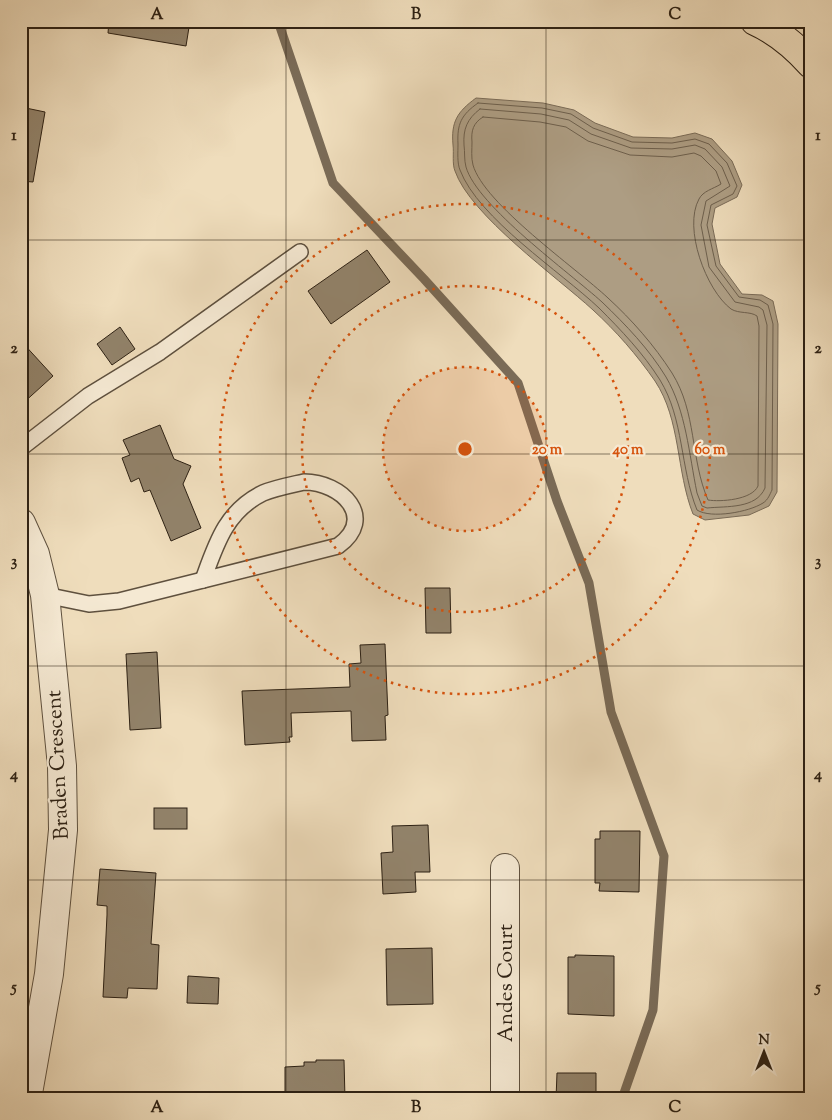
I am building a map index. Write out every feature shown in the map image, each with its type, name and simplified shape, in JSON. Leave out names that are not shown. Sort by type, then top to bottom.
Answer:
[{"type":"main road","points":[[755,21],[777,33],[798,50],[811,64]]},
{"type":"street","name":"Braden Crescent","points":[[21,523],[35,554],[45,595],[62,766],[63,830],[49,974],[27,1099]]},
{"type":"street","name":"Andes Court","points":[[505,868],[505,1099]]},
{"type":"lane","points":[[21,448],[88,396],[160,352],[300,252]]},
{"type":"lane","points":[[45,595],[90,604],[119,601],[203,580],[338,546],[349,538],[355,526],[355,512],[348,500],[335,488],[315,482],[304,482],[264,493],[243,505],[226,523],[219,536],[203,580]]},
{"type":"water","points":[[476,98],[543,103],[574,110],[595,123],[633,137],[672,138],[695,133],[712,139],[732,161],[742,185],[737,197],[715,208],[712,224],[720,264],[742,294],[762,295],[773,301],[778,324],[777,492],[769,506],[749,515],[705,520],[693,514],[684,481],[670,412],[655,381],[610,326],[496,226],[478,207],[464,188],[455,171],[453,162],[454,124],[464,108]]},
{"type":"building","points":[[109,21],[190,21],[186,46],[108,33]]},
{"type":"building","points":[[21,107],[45,112],[33,182],[21,181]]},
{"type":"building","points":[[367,250],[390,282],[331,324],[308,291]]},
{"type":"building","points":[[120,327],[135,349],[112,365],[97,344]]},
{"type":"building","points":[[21,341],[53,376],[21,405]]},
{"type":"building","points":[[160,425],[174,459],[191,466],[183,484],[201,528],[171,541],[150,490],[144,492],[139,478],[131,482],[122,458],[130,455],[123,440]]},
{"type":"building","points":[[425,588],[450,588],[451,633],[426,633]]},
{"type":"building","points":[[385,644],[388,715],[385,716],[386,740],[352,741],[351,711],[291,713],[292,737],[289,737],[290,742],[245,745],[242,691],[350,687],[349,664],[361,663],[360,645]]},
{"type":"building","points":[[157,652],[161,728],[130,730],[126,654]]},
{"type":"building","points":[[154,808],[187,808],[187,829],[154,829]]},
{"type":"building","points":[[428,825],[430,872],[415,872],[416,892],[383,894],[381,853],[393,852],[392,826]]},
{"type":"building","points":[[600,831],[640,831],[639,892],[599,891],[600,883],[595,883],[595,839],[600,839]]},
{"type":"building","points":[[100,869],[156,873],[151,944],[159,945],[157,989],[128,988],[127,998],[103,997],[107,906],[97,905]]},
{"type":"building","points":[[432,948],[433,1004],[387,1005],[386,949]]},
{"type":"building","points":[[575,955],[614,956],[614,1016],[568,1014],[568,957],[575,957]]},
{"type":"building","points":[[188,976],[219,978],[218,1004],[187,1003]]},
{"type":"building","points":[[316,1060],[344,1060],[345,1099],[285,1099],[285,1067],[304,1066],[304,1062],[316,1062]]},
{"type":"building","points":[[557,1073],[596,1073],[596,1099],[556,1099]]},
{"type":"waterway","points":[[278,21],[333,183],[424,279],[518,383],[557,501],[589,583],[611,712],[664,856],[653,1010],[622,1099]]}]
